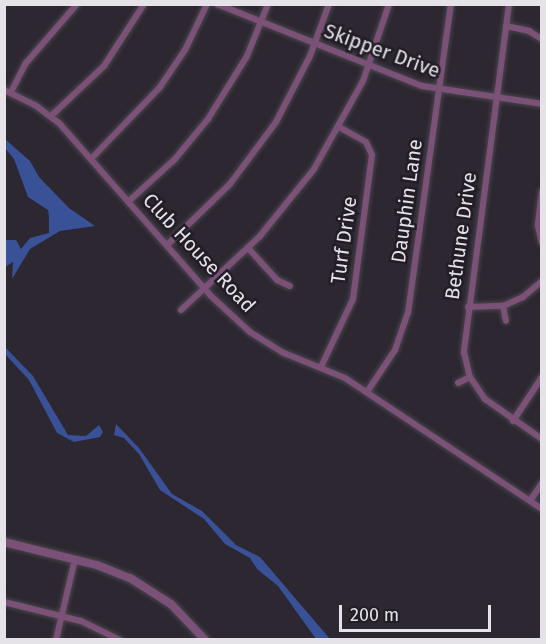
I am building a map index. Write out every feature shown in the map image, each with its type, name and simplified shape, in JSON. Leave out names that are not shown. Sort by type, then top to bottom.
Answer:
[{"type":"street","points":[[8,91],[26,63],[77,4]]},
{"type":"street","points":[[51,116],[104,66],[144,4]]},
{"type":"street","points":[[91,159],[160,87],[185,50],[207,4]]},
{"type":"street","name":"Skipper Drive","points":[[217,4],[369,66],[439,90],[542,104]]},
{"type":"street","points":[[129,201],[175,159],[208,119],[236,76],[262,22],[268,4]]},
{"type":"street","points":[[167,245],[207,208],[257,150],[286,105],[315,44],[329,4]]},
{"type":"street","points":[[181,310],[248,248],[299,189],[339,127],[369,66],[389,4]]},
{"type":"street","name":"Dauphin Lane","points":[[367,392],[395,350],[406,322],[451,4]]},
{"type":"street","name":"Bethune Drive","points":[[509,4],[468,307],[464,352],[470,377],[485,399],[513,421],[542,439]]},
{"type":"street","points":[[506,26],[529,31],[542,39]]},
{"type":"street","name":"Club House Road","points":[[8,91],[51,116],[204,288],[250,332],[284,352],[321,367],[367,392],[542,509]]},
{"type":"street","name":"Turf Drive","points":[[321,367],[352,299],[372,155],[366,141],[339,127]]},
{"type":"street","points":[[542,191],[537,226],[542,243]]},
{"type":"street","points":[[248,248],[277,280],[290,286]]},
{"type":"street","points":[[468,307],[503,306],[523,297],[542,280]]},
{"type":"street","points":[[503,306],[506,321]]},
{"type":"street","points":[[458,383],[470,377]]},
{"type":"street","points":[[513,421],[542,377]]},
{"type":"street","points":[[530,501],[542,483]]},
{"type":"street","points":[[4,542],[75,559],[145,586],[178,610],[205,639]]},
{"type":"street","points":[[56,639],[75,559]]},
{"type":"street","points":[[4,602],[94,626],[120,639]]},
{"type":"water","points":[[5,139],[30,161],[39,177],[69,208],[95,226],[60,231],[30,249],[12,279],[13,262],[5,267],[5,240],[16,240],[21,249],[30,238],[49,233],[49,217],[48,210],[28,197],[14,159],[5,148]]},
{"type":"water","points":[[4,346],[33,376],[68,435],[86,436],[99,425],[103,432],[100,437],[74,442],[57,433],[29,380],[5,354]]},
{"type":"water","points":[[116,424],[139,448],[172,494],[202,511],[236,545],[260,557],[330,639],[316,639],[278,586],[257,569],[250,558],[225,544],[204,519],[160,490],[139,454],[124,438],[114,435]]}]
